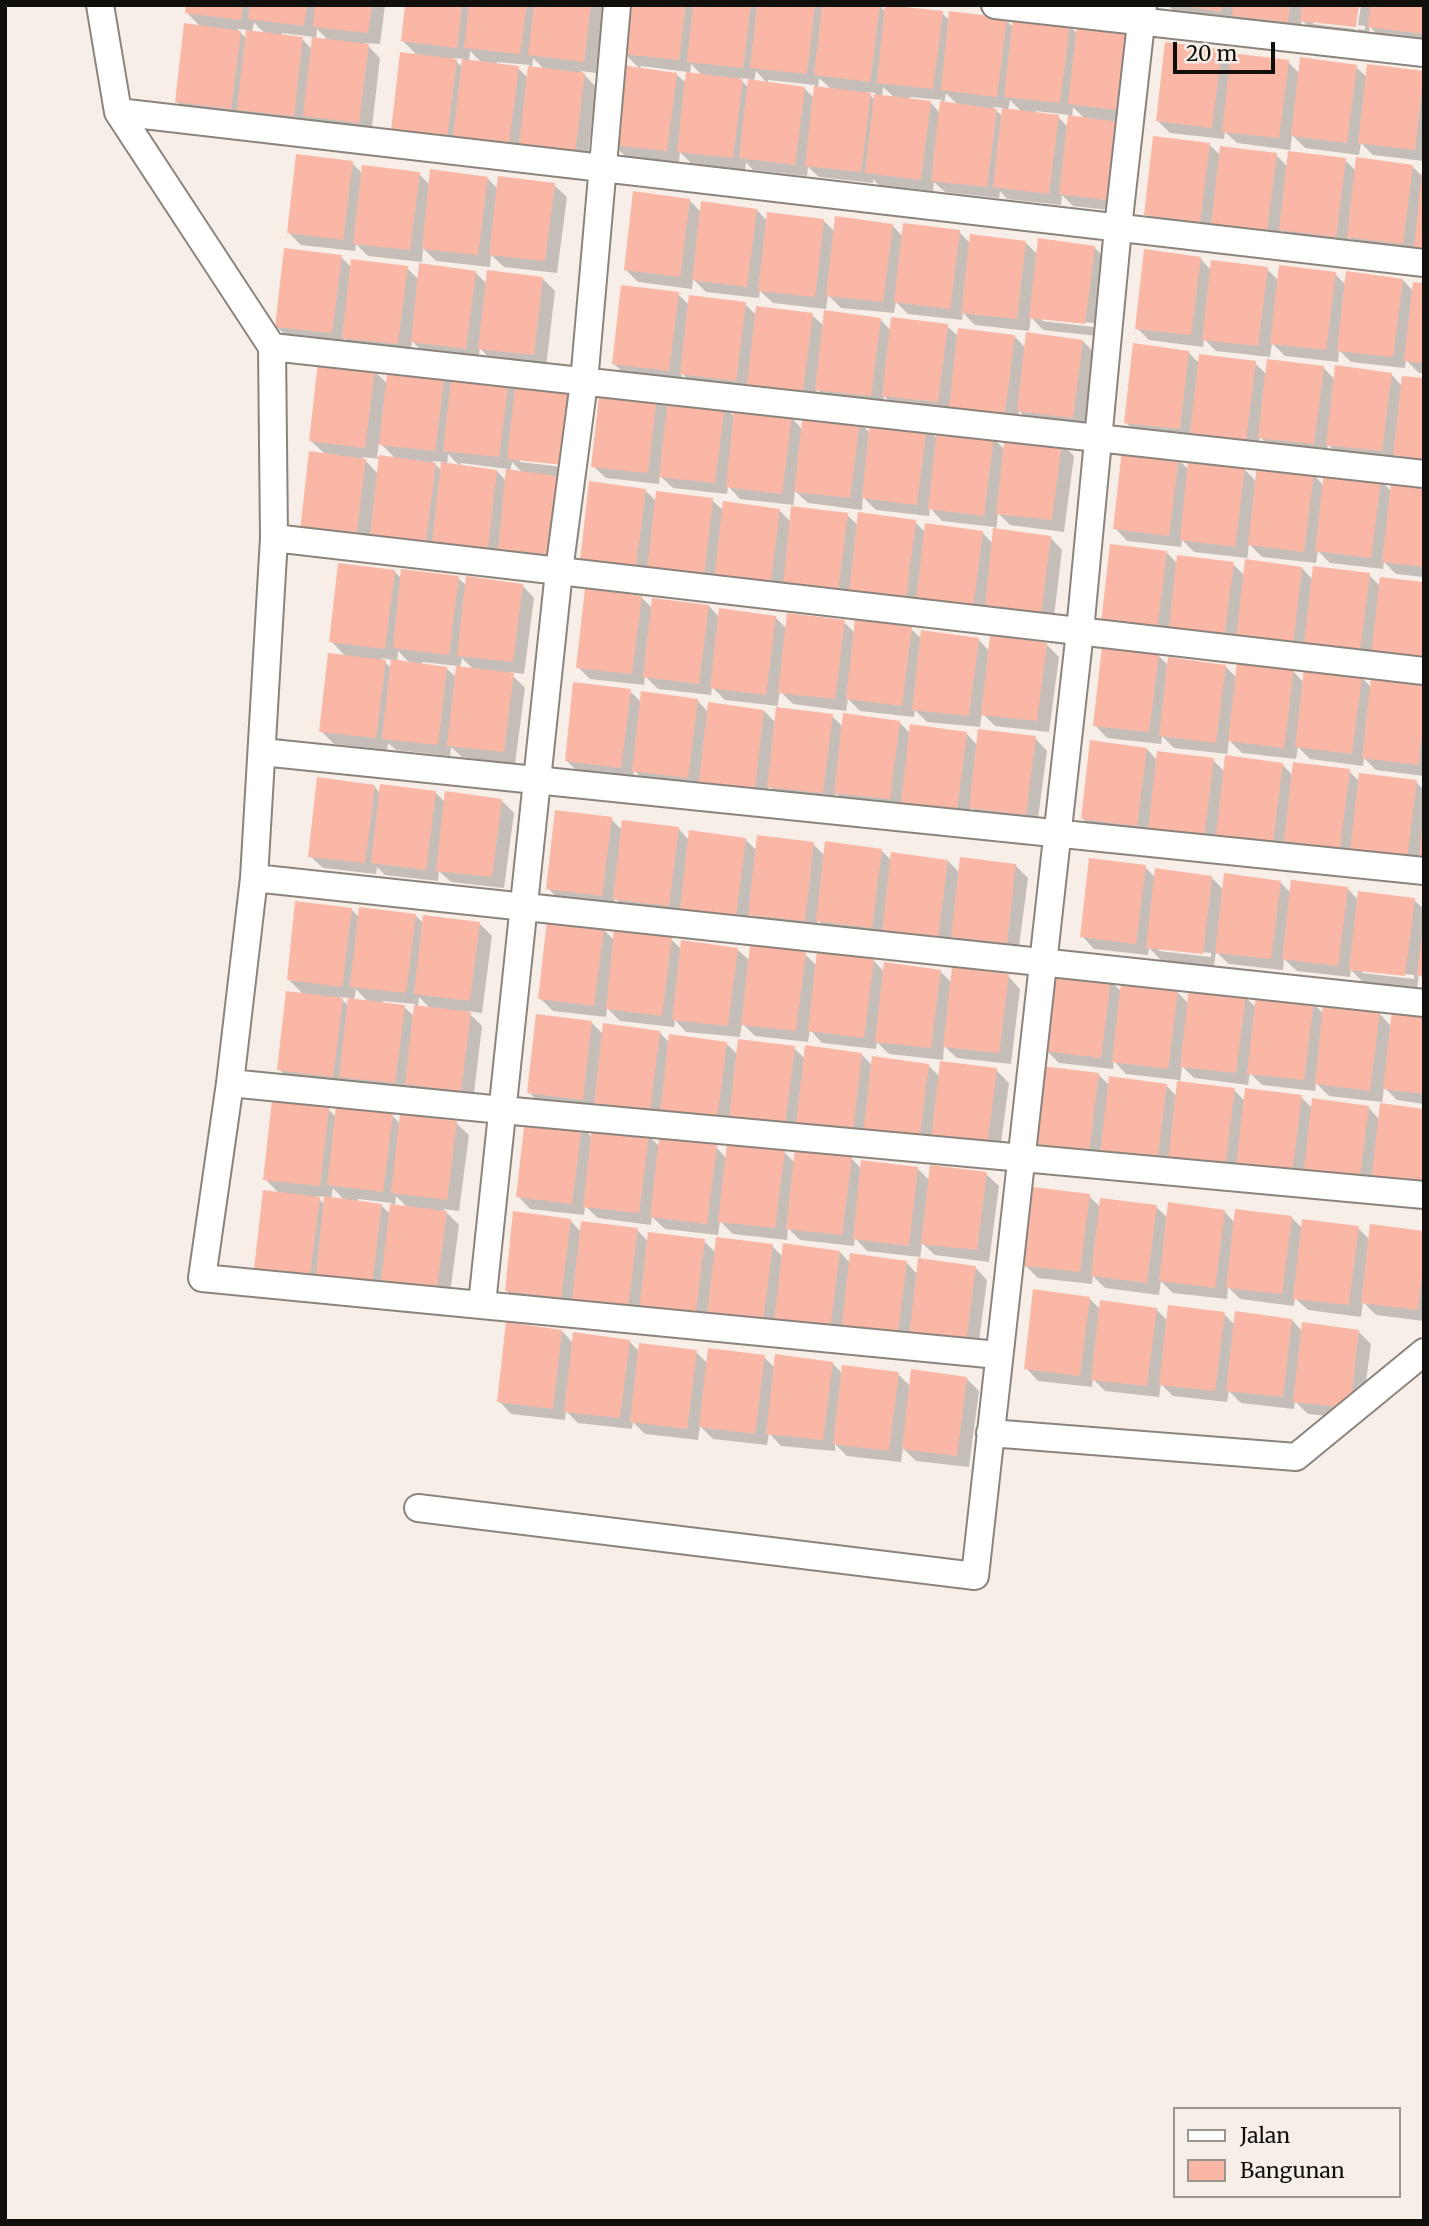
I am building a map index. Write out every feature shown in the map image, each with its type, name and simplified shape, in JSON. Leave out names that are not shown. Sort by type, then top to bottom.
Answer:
[{"type":"street","points":[[100,5],[118,112],[272,347],[274,538],[254,878],[230,1083],[202,1278],[999,1355]]},
{"type":"street","points":[[482,1304],[559,570],[584,382],[617,5]]},
{"type":"street","points":[[995,5],[1142,13],[1424,53]]},
{"type":"street","points":[[418,1508],[975,1576],[1080,631],[1118,228],[1142,13]]},
{"type":"street","points":[[118,112],[1424,263]]},
{"type":"street","points":[[272,347],[1424,474]]},
{"type":"street","points":[[274,538],[1424,671]]},
{"type":"street","points":[[262,752],[1424,871]]},
{"type":"street","points":[[254,878],[1424,1003]]},
{"type":"street","points":[[230,1083],[1424,1195]]},
{"type":"street","points":[[990,1433],[1296,1457],[1424,1352]]},
{"type":"building","points":[[186,5],[243,5],[241,20],[185,13]]},
{"type":"building","points":[[250,5],[307,5],[304,26],[248,19]]},
{"type":"building","points":[[315,5],[372,5],[368,33],[313,27]]},
{"type":"building","points":[[405,5],[462,5],[457,48],[401,41]]},
{"type":"building","points":[[469,5],[527,5],[520,54],[464,48]]},
{"type":"building","points":[[534,5],[591,5],[584,62],[528,55]]},
{"type":"building","points":[[628,5],[686,5],[679,60],[622,54]]},
{"type":"building","points":[[693,5],[751,5],[743,68],[687,62]]},
{"type":"building","points":[[757,5],[815,5],[807,74],[750,68]]},
{"type":"building","points":[[822,5],[880,5],[870,82],[814,75]]},
{"type":"building","points":[[885,5],[943,11],[933,89],[877,83]]},
{"type":"building","points":[[1180,5],[1222,5],[1221,12]]},
{"type":"building","points":[[1233,5],[1290,5],[1288,22],[1232,16]]},
{"type":"building","points":[[1302,5],[1359,5],[1356,27],[1300,21]]},
{"type":"building","points":[[1370,5],[1424,5],[1424,34],[1368,27]]},
{"type":"building","points":[[949,11],[1007,18],[997,97],[941,90]]},
{"type":"building","points":[[1013,17],[1070,24],[1060,103],[1004,97]]},
{"type":"building","points":[[184,23],[241,31],[231,109],[175,102]]},
{"type":"building","points":[[1077,25],[1134,32],[1124,111],[1068,104]]},
{"type":"building","points":[[246,30],[303,37],[294,116],[237,110]]},
{"type":"building","points":[[312,37],[369,44],[359,123],[303,116]]},
{"type":"building","points":[[1165,42],[1222,49],[1212,128],[1156,121]]},
{"type":"building","points":[[400,52],[457,59],[447,138],[391,131]]},
{"type":"building","points":[[1231,53],[1289,60],[1279,138],[1222,132]]},
{"type":"building","points":[[1300,57],[1357,65],[1347,143],[1291,136]]},
{"type":"building","points":[[462,59],[519,66],[509,144],[453,138]]},
{"type":"building","points":[[1367,64],[1424,71],[1415,150],[1358,143]]},
{"type":"building","points":[[621,65],[677,73],[667,151],[612,145]]},
{"type":"building","points":[[528,66],[585,73],[575,152],[519,145]]},
{"type":"building","points":[[686,72],[743,79],[733,158],[677,152]]},
{"type":"building","points":[[748,79],[805,87],[795,165],[739,158]]},
{"type":"building","points":[[814,86],[871,93],[861,172],[805,166]]},
{"type":"building","points":[[874,94],[931,101],[921,180],[865,173]]},
{"type":"building","points":[[940,101],[997,109],[987,187],[931,181]]},
{"type":"building","points":[[1002,108],[1059,115],[1049,194],[993,187]]},
{"type":"building","points":[[1068,115],[1124,123],[1114,201],[1059,194]]},
{"type":"building","points":[[1153,136],[1210,143],[1200,222],[1144,215]]},
{"type":"building","points":[[1220,146],[1277,153],[1267,232],[1211,226]]},
{"type":"building","points":[[1288,151],[1346,158],[1336,237],[1279,230]]},
{"type":"building","points":[[296,154],[353,161],[343,240],[287,233]]},
{"type":"building","points":[[1356,157],[1413,165],[1403,244],[1347,237]]},
{"type":"building","points":[[362,165],[420,172],[410,250],[353,244]]},
{"type":"building","points":[[430,169],[488,177],[478,255],[422,249]]},
{"type":"building","points":[[1422,171],[1424,172],[1424,249],[1414,248]]},
{"type":"building","points":[[498,176],[555,183],[545,261],[489,255]]},
{"type":"building","points":[[633,191],[690,199],[680,277],[624,270]]},
{"type":"building","points":[[701,201],[757,209],[747,287],[692,280]]},
{"type":"building","points":[[767,212],[824,219],[815,297],[758,291]]},
{"type":"building","points":[[835,216],[893,224],[883,302],[826,296]]},
{"type":"building","points":[[903,223],[960,230],[950,309],[894,302]]},
{"type":"building","points":[[970,234],[1026,241],[1017,319],[961,313]]},
{"type":"building","points":[[1038,238],[1095,246],[1085,324],[1029,318]]},
{"type":"building","points":[[284,248],[342,255],[332,333],[275,327]]},
{"type":"building","points":[[1144,249],[1201,257],[1191,335],[1135,329]]},
{"type":"building","points":[[351,259],[408,266],[398,344],[342,338]]},
{"type":"building","points":[[1211,260],[1268,267],[1258,346],[1202,340]]},
{"type":"building","points":[[419,263],[476,271],[466,349],[411,342]]},
{"type":"building","points":[[1279,265],[1336,272],[1326,350],[1270,344]]},
{"type":"building","points":[[487,270],[543,277],[534,355],[478,349]]},
{"type":"building","points":[[1346,271],[1403,279],[1393,357],[1337,351]]},
{"type":"building","points":[[1413,282],[1424,283],[1424,363],[1404,361]]},
{"type":"building","points":[[621,285],[679,292],[669,371],[612,364]]},
{"type":"building","points":[[689,295],[746,302],[736,381],[680,374]]},
{"type":"building","points":[[756,306],[813,313],[803,391],[747,385]]},
{"type":"building","points":[[824,310],[881,318],[871,396],[815,390]]},
{"type":"building","points":[[891,317],[948,324],[938,402],[882,396]]},
{"type":"building","points":[[958,328],[1015,335],[1005,413],[949,407]]},
{"type":"building","points":[[1026,332],[1083,340],[1073,418],[1017,411]]},
{"type":"building","points":[[1133,343],[1189,351],[1180,429],[1124,423]]},
{"type":"building","points":[[1199,354],[1256,361],[1246,440],[1190,433]]},
{"type":"building","points":[[1267,359],[1324,366],[1314,444],[1258,438]]},
{"type":"building","points":[[318,362],[375,369],[365,448],[309,441]]},
{"type":"building","points":[[1335,365],[1392,373],[1382,451],[1326,445]]},
{"type":"building","points":[[388,366],[445,373],[435,451],[379,445]]},
{"type":"building","points":[[452,372],[509,379],[499,457],[443,451]]},
{"type":"building","points":[[1402,376],[1424,378],[1424,459],[1393,455]]},
{"type":"building","points":[[516,380],[573,387],[563,465],[507,459]]},
{"type":"building","points":[[600,387],[657,395],[648,473],[591,467]]},
{"type":"building","points":[[668,397],[725,404],[715,483],[659,477]]},
{"type":"building","points":[[734,408],[792,415],[782,494],[726,487]]},
{"type":"building","points":[[803,413],[860,420],[850,498],[794,492]]},
{"type":"building","points":[[870,419],[927,426],[917,505],[862,498]]},
{"type":"building","points":[[937,429],[994,437],[984,516],[928,509]]},
{"type":"building","points":[[1005,434],[1062,442],[1052,520],[996,514]]},
{"type":"building","points":[[1122,450],[1179,457],[1169,536],[1113,529]]},
{"type":"building","points":[[309,451],[366,459],[356,538],[300,531]]},
{"type":"building","points":[[379,455],[436,463],[426,541],[370,535]]},
{"type":"building","points":[[1188,460],[1245,468],[1235,547],[1180,540]]},
{"type":"building","points":[[441,462],[497,470],[488,548],[432,542]]},
{"type":"building","points":[[1257,465],[1314,473],[1304,552],[1248,545]]},
{"type":"building","points":[[506,469],[563,477],[554,556],[498,549]]},
{"type":"building","points":[[1324,472],[1381,479],[1371,558],[1315,551]]},
{"type":"building","points":[[589,481],[646,489],[636,567],[580,561]]},
{"type":"building","points":[[1391,483],[1424,487],[1424,567],[1382,562]]},
{"type":"building","points":[[656,491],[713,498],[704,577],[647,570]]},
{"type":"building","points":[[723,501],[780,509],[770,588],[714,581]]},
{"type":"building","points":[[791,506],[848,513],[838,592],[783,586]]},
{"type":"building","points":[[858,512],[916,520],[906,599],[849,592]]},
{"type":"building","points":[[925,523],[983,531],[973,609],[916,603]]},
{"type":"building","points":[[993,528],[1051,536],[1041,614],[985,608]]},
{"type":"building","points":[[1110,544],[1167,551],[1157,630],[1101,623]]},
{"type":"building","points":[[1177,555],[1234,562],[1224,640],[1168,634]]},
{"type":"building","points":[[1245,559],[1302,567],[1293,645],[1236,639]]},
{"type":"building","points":[[338,563],[395,570],[385,649],[329,642]]},
{"type":"building","points":[[1313,566],[1370,573],[1360,651],[1304,645]]},
{"type":"building","points":[[401,569],[459,576],[449,655],[393,648]]},
{"type":"building","points":[[466,576],[523,584],[513,662],[457,656]]},
{"type":"building","points":[[1380,577],[1424,582],[1424,662],[1371,656]]},
{"type":"building","points":[[585,588],[642,596],[632,674],[576,668]]},
{"type":"building","points":[[652,598],[709,605],[699,684],[643,677]]},
{"type":"building","points":[[719,608],[776,616],[766,695],[710,688]]},
{"type":"building","points":[[787,613],[845,620],[835,699],[778,693]]},
{"type":"building","points":[[855,619],[912,627],[902,706],[846,699]]},
{"type":"building","points":[[921,630],[979,638],[969,716],[912,710]]},
{"type":"building","points":[[990,635],[1047,643],[1037,721],[981,715]]},
{"type":"building","points":[[1102,646],[1159,654],[1149,732],[1093,726]]},
{"type":"building","points":[[328,653],[386,660],[376,738],[319,732]]},
{"type":"building","points":[[1168,657],[1226,665],[1216,743],[1159,736]]},
{"type":"building","points":[[391,659],[447,667],[438,745],[382,739]]},
{"type":"building","points":[[1237,662],[1294,669],[1284,748],[1228,741]]},
{"type":"building","points":[[456,666],[514,673],[504,752],[447,746]]},
{"type":"building","points":[[1304,668],[1362,676],[1352,754],[1295,747]]},
{"type":"building","points":[[1371,679],[1424,686],[1424,721],[1418,765],[1362,758]]},
{"type":"building","points":[[573,682],[631,689],[621,768],[565,761]]},
{"type":"building","points":[[641,691],[698,699],[688,778],[632,771]]},
{"type":"building","points":[[708,702],[764,710],[755,788],[699,782]]},
{"type":"building","points":[[776,707],[833,714],[823,793],[767,787]]},
{"type":"building","points":[[843,713],[900,721],[890,799],[834,793]]},
{"type":"building","points":[[910,724],[967,732],[957,810],[901,803]]},
{"type":"building","points":[[978,729],[1036,736],[1026,815],[969,808]]},
{"type":"building","points":[[1090,740],[1147,748],[1137,826],[1081,819]]},
{"type":"building","points":[[1157,751],[1214,758],[1204,837],[1148,830]]},
{"type":"building","points":[[1225,755],[1283,763],[1273,842],[1216,835]]},
{"type":"building","points":[[1293,762],[1350,769],[1340,848],[1284,841]]},
{"type":"building","points":[[1359,773],[1417,780],[1407,858],[1350,852]]},
{"type":"building","points":[[317,777],[375,785],[365,863],[308,857]]},
{"type":"building","points":[[380,784],[436,791],[426,870],[371,863]]},
{"type":"building","points":[[445,791],[502,799],[492,877],[436,871]]},
{"type":"building","points":[[555,810],[612,817],[602,896],[546,889]]},
{"type":"building","points":[[622,820],[679,827],[669,906],[613,899]]},
{"type":"building","points":[[689,830],[746,838],[736,916],[680,910]]},
{"type":"building","points":[[1424,830],[1424,858],[1419,857]]},
{"type":"building","points":[[757,835],[814,842],[805,921],[748,915]]},
{"type":"building","points":[[825,841],[882,849],[872,928],[816,921]]},
{"type":"building","points":[[891,852],[948,860],[938,938],[882,932]]},
{"type":"building","points":[[960,857],[1016,864],[1007,943],[951,937]]},
{"type":"building","points":[[1089,858],[1146,865],[1136,944],[1080,937]]},
{"type":"building","points":[[1155,868],[1212,876],[1203,954],[1146,948]]},
{"type":"building","points":[[1224,873],[1281,881],[1271,959],[1215,953]]},
{"type":"building","points":[[1291,880],[1348,887],[1338,966],[1282,959]]},
{"type":"building","points":[[1358,891],[1415,898],[1405,976],[1349,970]]},
{"type":"building","points":[[295,901],[352,908],[342,987],[287,980]]},
{"type":"building","points":[[359,907],[416,914],[406,993],[350,987]]},
{"type":"building","points":[[423,915],[480,922],[470,1001],[414,994]]},
{"type":"building","points":[[547,920],[604,928],[594,1006],[538,999]]},
{"type":"building","points":[[614,930],[672,937],[662,1016],[606,1009]]},
{"type":"building","points":[[1424,935],[1424,976],[1417,975]]},
{"type":"building","points":[[681,940],[738,948],[728,1026],[672,1020]]},
{"type":"building","points":[[750,945],[806,952],[796,1031],[741,1025]]},
{"type":"building","points":[[817,951],[874,959],[864,1038],[808,1031]]},
{"type":"building","points":[[884,962],[941,970],[931,1048],[875,1042]]},
{"type":"building","points":[[952,967],[1009,974],[999,1053],[943,1047]]},
{"type":"building","points":[[1054,972],[1111,979],[1101,1058],[1045,1051]]},
{"type":"building","points":[[1121,983],[1178,990],[1168,1069],[1112,1062]]},
{"type":"building","points":[[1189,988],[1246,995],[1236,1073],[1180,1067]]},
{"type":"building","points":[[286,991],[343,998],[333,1077],[277,1070]]},
{"type":"building","points":[[1256,994],[1314,1001],[1304,1080],[1247,1074]]},
{"type":"building","points":[[348,998],[405,1005],[395,1083],[339,1077]]},
{"type":"building","points":[[1323,1004],[1380,1012],[1370,1091],[1315,1084]]},
{"type":"building","points":[[414,1005],[471,1012],[461,1091],[405,1084]]},
{"type":"building","points":[[1392,1009],[1424,1013],[1424,1094],[1383,1089]]},
{"type":"building","points":[[536,1014],[592,1021],[583,1100],[527,1093]]},
{"type":"building","points":[[603,1023],[660,1031],[650,1110],[594,1103]]},
{"type":"building","points":[[669,1034],[727,1042],[717,1120],[660,1114]]},
{"type":"building","points":[[738,1039],[795,1046],[785,1125],[729,1119]]},
{"type":"building","points":[[805,1045],[862,1053],[853,1131],[796,1125]]},
{"type":"building","points":[[872,1056],[929,1064],[919,1142],[863,1135]]},
{"type":"building","points":[[940,1061],[997,1068],[987,1147],[931,1140]]},
{"type":"building","points":[[1042,1066],[1099,1073],[1089,1152],[1034,1146]]},
{"type":"building","points":[[1109,1076],[1167,1084],[1157,1163],[1100,1156]]},
{"type":"building","points":[[1177,1081],[1235,1088],[1225,1167],[1168,1161]]},
{"type":"building","points":[[1245,1088],[1302,1095],[1292,1174],[1236,1167]]},
{"type":"building","points":[[1312,1098],[1369,1106],[1359,1184],[1303,1178]]},
{"type":"building","points":[[272,1100],[329,1108],[320,1186],[263,1180]]},
{"type":"building","points":[[1380,1103],[1424,1109],[1424,1188],[1371,1183]]},
{"type":"building","points":[[336,1106],[393,1114],[383,1192],[327,1185]]},
{"type":"building","points":[[400,1114],[457,1121],[447,1200],[391,1193]]},
{"type":"building","points":[[525,1118],[582,1125],[572,1204],[516,1197]]},
{"type":"building","points":[[592,1127],[649,1134],[639,1213],[583,1207]]},
{"type":"building","points":[[659,1138],[717,1145],[707,1224],[650,1217]]},
{"type":"building","points":[[727,1143],[785,1150],[775,1228],[718,1222]]},
{"type":"building","points":[[795,1149],[852,1157],[842,1235],[786,1229]]},
{"type":"building","points":[[861,1160],[918,1167],[909,1246],[853,1239]]},
{"type":"building","points":[[930,1165],[987,1172],[977,1250],[921,1244]]},
{"type":"building","points":[[1033,1187],[1090,1194],[1080,1272],[1024,1266]]},
{"type":"building","points":[[263,1190],[320,1197],[310,1275],[254,1269]]},
{"type":"building","points":[[324,1196],[382,1204],[372,1283],[316,1276]]},
{"type":"building","points":[[1100,1198],[1157,1205],[1147,1283],[1091,1276]]},
{"type":"building","points":[[1168,1202],[1225,1210],[1215,1288],[1159,1281]]},
{"type":"building","points":[[390,1204],[447,1211],[437,1289],[381,1283]]},
{"type":"building","points":[[1235,1209],[1292,1216],[1282,1294],[1226,1288]]},
{"type":"building","points":[[513,1211],[571,1219],[561,1298],[505,1291]]},
{"type":"building","points":[[1302,1219],[1359,1226],[1349,1305],[1293,1299]]},
{"type":"building","points":[[581,1221],[638,1228],[628,1307],[572,1301]]},
{"type":"building","points":[[1370,1224],[1424,1231],[1424,1261],[1418,1310],[1361,1303]]},
{"type":"building","points":[[648,1232],[705,1239],[695,1318],[639,1311]]},
{"type":"building","points":[[716,1237],[773,1244],[763,1322],[707,1316]]},
{"type":"building","points":[[783,1243],[840,1251],[830,1329],[774,1323]]},
{"type":"building","points":[[850,1253],[907,1261],[897,1340],[841,1333]]},
{"type":"building","points":[[918,1258],[976,1266],[966,1344],[909,1338]]},
{"type":"building","points":[[1033,1289],[1090,1297],[1080,1376],[1024,1369]]},
{"type":"building","points":[[1100,1300],[1157,1308],[1147,1386],[1091,1380]]},
{"type":"building","points":[[1168,1305],[1225,1312],[1215,1391],[1159,1385]]},
{"type":"building","points":[[1235,1311],[1292,1319],[1283,1397],[1226,1391]]},
{"type":"building","points":[[506,1322],[562,1330],[553,1409],[497,1402]]},
{"type":"building","points":[[1302,1322],[1359,1330],[1350,1408],[1293,1402]]},
{"type":"building","points":[[573,1332],[630,1340],[620,1418],[564,1412]]},
{"type":"building","points":[[639,1343],[697,1350],[687,1429],[630,1422]]},
{"type":"building","points":[[708,1348],[765,1355],[755,1434],[699,1427]]},
{"type":"building","points":[[775,1354],[833,1362],[823,1440],[766,1434]]},
{"type":"building","points":[[842,1365],[899,1372],[889,1451],[833,1444]]},
{"type":"building","points":[[911,1369],[967,1377],[957,1456],[902,1449]]}]
